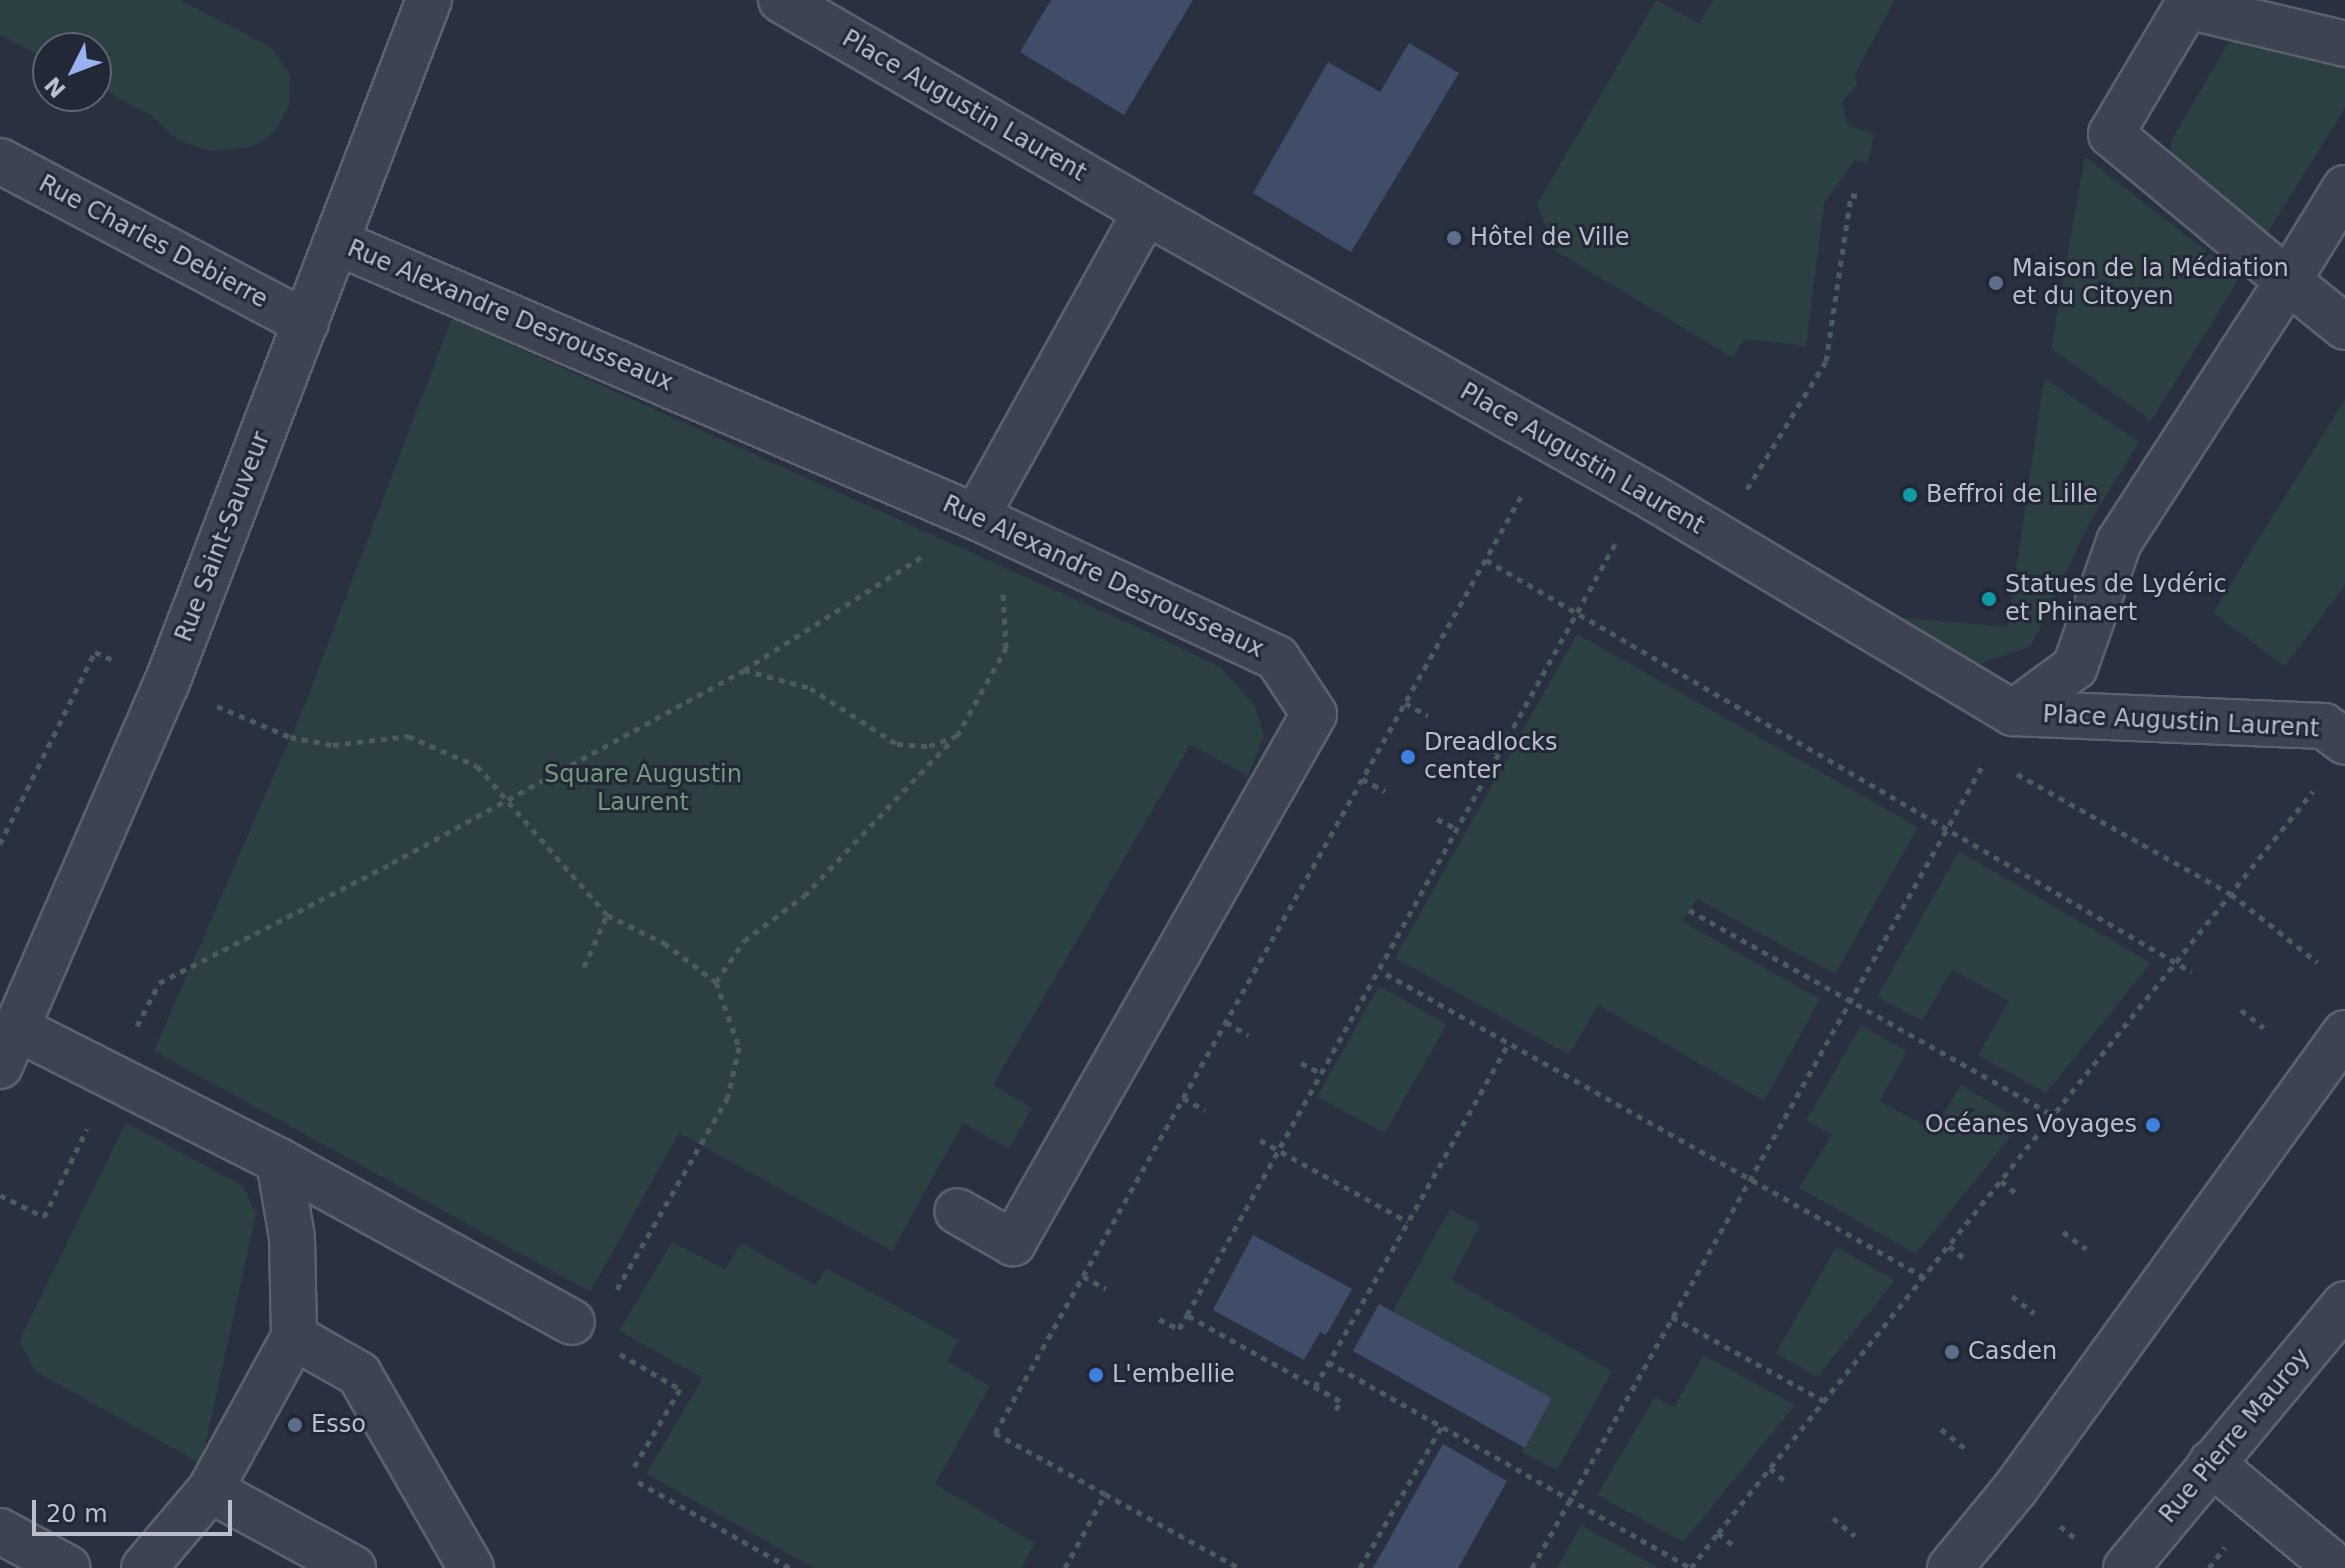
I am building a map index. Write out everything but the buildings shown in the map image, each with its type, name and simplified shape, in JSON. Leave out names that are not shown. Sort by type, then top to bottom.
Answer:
[{"type":"street","name":"Rue Saint-Sauveur","points":[[9,1048],[166,685],[429,0]]},
{"type":"street","name":"Place Augustin Laurent","points":[[781,0],[1146,212],[1643,492],[2013,713],[2324,726],[2334,760]]},
{"type":"street","points":[[2345,44],[2187,6],[2111,134],[2345,327]]},
{"type":"street","name":"Rue Charles Debierre","points":[[0,161],[306,323]]},
{"type":"street","name":"Place Augustin Laurent","points":[[2013,713],[2075,667],[2119,542],[2345,188]]},
{"type":"street","points":[[976,517],[1146,212]]},
{"type":"street","name":"Rue Alexandre Desrousseaux","points":[[336,242],[976,517],[1277,658],[1314,714],[1013,1243],[957,1211]]},
{"type":"street","points":[[1950,1568],[2015,1489],[2345,1033]]},
{"type":"street","points":[[9,1048],[112,1077],[279,1161],[572,1322]]},
{"type":"street","points":[[144,1568],[210,1490],[294,1337],[292,1238],[279,1161]]},
{"type":"street","name":"Rue Pierre Mauroy","points":[[2126,1568],[2345,1304]]},
{"type":"street","points":[[294,1337],[359,1374],[471,1568]]},
{"type":"street","points":[[2211,1463],[2337,1568]]},
{"type":"street","points":[[210,1490],[353,1568]]},
{"type":"street","points":[[0,1531],[68,1568]]},
{"type":"path","points":[[1717,538],[1826,361],[1851,195],[1863,197]]},
{"type":"path","points":[[1239,1568],[995,1433],[1552,441]]},
{"type":"path","points":[[1159,1319],[1179,1329],[1643,492]]},
{"type":"path","points":[[0,1195],[44,1217],[159,983],[510,799],[744,670],[976,517],[1004,597],[1006,648],[957,736],[804,896],[744,941],[716,982]]},
{"type":"path","points":[[1486,560],[2177,960],[2192,972]]},
{"type":"path","points":[[0,844],[95,652],[290,737],[333,745],[408,736],[477,766],[510,799],[607,915],[664,943],[716,982],[739,1047],[728,1097],[613,1295]]},
{"type":"path","points":[[744,670],[810,688],[897,744],[929,746],[957,736]]},
{"type":"path","points":[[1405,703],[1428,716]]},
{"type":"path","points":[[1532,1568],[1747,1180],[2013,713]]},
{"type":"path","points":[[1480,744],[1499,753]]},
{"type":"path","points":[[1988,757],[2231,894],[2317,962]]},
{"type":"path","points":[[1328,1362],[1690,1568],[2231,894],[2334,760]]},
{"type":"path","points":[[1362,779],[1385,791]]},
{"type":"path","points":[[1437,819],[1457,829]]},
{"type":"path","points":[[1689,910],[2053,1115]]},
{"type":"path","points":[[584,967],[607,915]]},
{"type":"path","points":[[1386,974],[1924,1277]]},
{"type":"path","points":[[2241,1010],[2264,1028]]},
{"type":"path","points":[[1226,1022],[1248,1035]]},
{"type":"path","points":[[1315,1387],[1509,1043]]},
{"type":"path","points":[[1301,1063],[1321,1073]]},
{"type":"path","points":[[1183,1098],[1205,1110]]},
{"type":"path","points":[[1260,1140],[1408,1222]]},
{"type":"path","points":[[2000,1181],[2016,1193]]},
{"type":"path","points":[[2063,1232],[2086,1249]]},
{"type":"path","points":[[1948,1246],[1964,1258]]},
{"type":"path","points":[[1083,1276],[1106,1289]]},
{"type":"path","points":[[2012,1296],[2034,1313]]},
{"type":"path","points":[[1187,1315],[1340,1401],[1336,1410]]},
{"type":"path","points":[[1672,1317],[1824,1401]]},
{"type":"path","points":[[615,1351],[680,1389],[634,1467]]},
{"type":"path","points":[[1360,1568],[1442,1426]]},
{"type":"path","points":[[1941,1429],[1977,1458]]},
{"type":"path","points":[[1770,1468],[1785,1481]]},
{"type":"path","points":[[638,1482],[790,1568]]},
{"type":"path","points":[[1065,1568],[1105,1494]]},
{"type":"path","points":[[1833,1518],[1855,1536]]},
{"type":"path","points":[[2051,1519],[2088,1548]]},
{"type":"path","points":[[1718,1533],[1733,1545]]},
{"type":"green space","points":[[0,0],[180,0],[271,47],[290,74],[289,105],[274,133],[252,147],[210,151],[180,142],[152,116],[112,95],[112,32],[32,32],[32,52],[0,35]]},
{"type":"green space","points":[[1656,0],[1699,23],[1713,0],[1895,0],[1854,75],[1857,85],[1842,102],[1848,126],[1874,133],[1868,163],[1855,160],[1824,203],[1806,346],[1744,339],[1733,358],[1556,251],[1537,204]]},
{"type":"green space","points":[[2244,36],[2345,63],[2345,108],[2267,234],[2171,161],[2171,141],[2227,45]]},
{"type":"green space","points":[[2085,157],[2240,277],[2151,421],[2051,348]]},
{"type":"green space","name":"Square Augustin Laurent","points":[[452,318],[1150,633],[1220,667],[1254,704],[1264,736],[1248,776],[1190,745],[993,1085],[1032,1108],[1009,1149],[963,1123],[892,1251],[679,1133],[590,1292],[154,1051],[307,699]]},
{"type":"green space","points":[[2044,378],[2139,442],[2090,522],[2031,646],[1968,668],[1903,628],[1905,618],[2008,627]]},
{"type":"green space","points":[[2345,399],[2345,585],[2285,666],[2213,613]]},
{"type":"green space","points":[[1577,634],[1918,827],[1835,974],[1697,899],[1682,921],[1820,999],[1764,1101],[1598,1005],[1569,1055],[1395,958]]},
{"type":"green space","points":[[1959,851],[2151,963],[2046,1093],[1978,1055],[2009,1001],[1952,970],[1922,1021],[1877,997]]},
{"type":"green space","points":[[1379,986],[1447,1024],[1385,1133],[1317,1097]]},
{"type":"green space","points":[[1861,1025],[1907,1051],[1880,1101],[1933,1130],[1961,1085],[2023,1121],[1916,1254],[1799,1188],[1832,1135],[1806,1121]]},
{"type":"green space","points":[[126,1122],[243,1186],[256,1214],[201,1464],[35,1371],[19,1341]]},
{"type":"green space","points":[[1450,1209],[1480,1225],[1451,1280],[1612,1371],[1557,1470],[1522,1452],[1552,1398],[1393,1311]]},
{"type":"green space","points":[[672,1242],[725,1269],[741,1243],[816,1285],[826,1268],[959,1340],[947,1361],[990,1386],[935,1484],[1035,1543],[1021,1568],[814,1568],[646,1474],[703,1378],[619,1331]]},
{"type":"green space","points":[[1836,1247],[1895,1280],[1817,1377],[1776,1353]]},
{"type":"green space","points":[[1704,1355],[1795,1405],[1683,1542],[1597,1495],[1655,1397],[1674,1407]]},
{"type":"green space","points":[[1581,1525],[1659,1568],[1557,1568]]},
{"type":"water","points":[[1051,0],[1193,0],[1124,115],[1020,52]]},
{"type":"water","points":[[1409,43],[1459,73],[1351,252],[1253,193],[1328,62],[1380,92]]},
{"type":"water","points":[[1253,1235],[1352,1289],[1326,1335],[1320,1332],[1304,1360],[1213,1310]]},
{"type":"water","points":[[1379,1304],[1552,1398],[1525,1448],[1353,1351]]},
{"type":"water","points":[[1443,1444],[1507,1481],[1458,1568],[1373,1568]]},
{"type":"place","name":"Hôtel de Ville","points":[[1454,238]]},
{"type":"place","name":"Maison de la Médiation et du Citoyen","points":[[1996,283]]},
{"type":"place","name":"Beffroi de Lille","points":[[1910,495]]},
{"type":"place","name":"Statues de Lydéric et Phinaert","points":[[1989,599]]},
{"type":"place","name":"Dreadlocks center","points":[[1408,757]]},
{"type":"place","name":"Océanes Voyages","points":[[2153,1125]]},
{"type":"place","name":"Casden","points":[[1952,1352]]},
{"type":"place","name":"L'embellie","points":[[1096,1375]]},
{"type":"place","name":"Esso","points":[[295,1425]]}]
